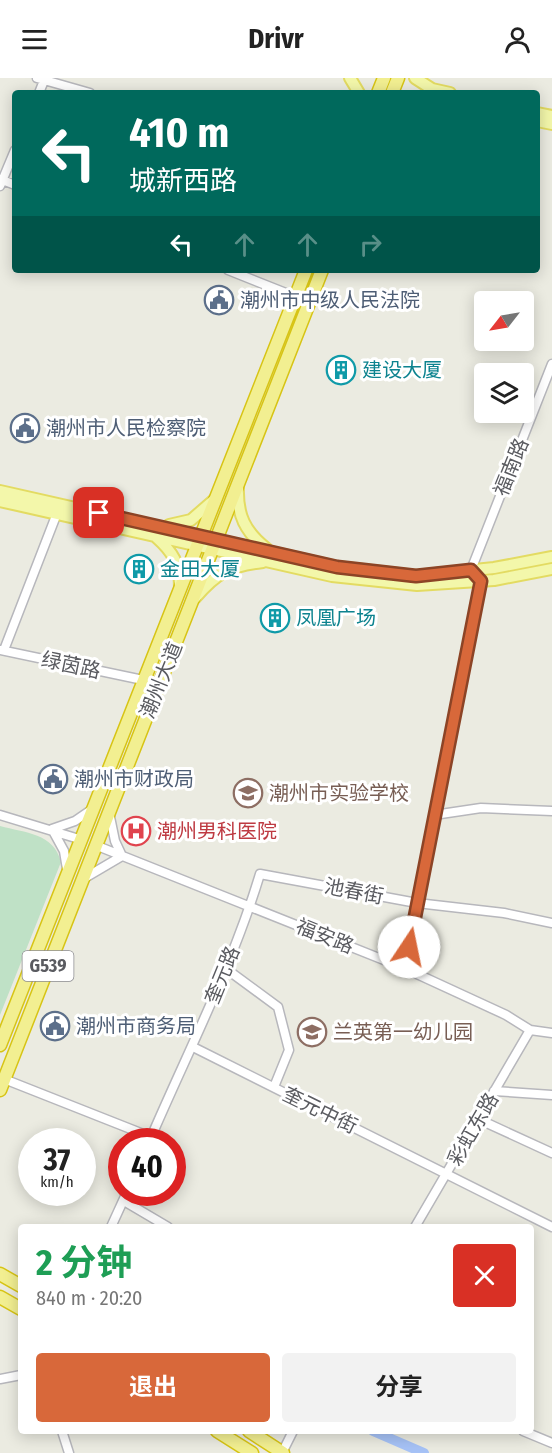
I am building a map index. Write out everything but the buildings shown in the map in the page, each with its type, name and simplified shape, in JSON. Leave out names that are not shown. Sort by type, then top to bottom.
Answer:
[{"type":"highway","name":"潮州大道","points":[[0,1045],[67,872],[76,838],[91,810],[305,273]]},
{"type":"highway","name":"潮州大道","points":[[2,1084],[321,273]]},
{"type":"highway","points":[[0,1274],[18,1285]]},
{"type":"highway","points":[[0,1297],[18,1307]]},
{"type":"highway","points":[[222,1434],[252,1453]]},
{"type":"highway","points":[[254,1434],[282,1453]]},
{"type":"main road","points":[[415,78],[439,90]]},
{"type":"main road","points":[[238,482],[238,513],[269,556]]},
{"type":"main road","points":[[0,491],[58,509]]},
{"type":"main road","points":[[156,530],[191,520],[214,500]]},
{"type":"main road","points":[[0,501],[58,509],[215,543],[269,556],[332,576],[417,585],[481,581],[552,569]]},
{"type":"main road","points":[[156,530],[175,558],[180,570],[180,587]]},
{"type":"main road","points":[[193,600],[207,583],[230,567],[269,556],[416,576],[552,557]]},
{"type":"street","points":[[42,78],[80,90]]},
{"type":"street","points":[[1,182],[12,157]]},
{"type":"street","points":[[236,273],[296,297]]},
{"type":"street","name":"福南路","points":[[471,570],[552,364]]},
{"type":"street","points":[[2,650],[58,509]]},
{"type":"street","points":[[404,968],[481,581],[471,570]]},
{"type":"street","name":"绿茵路","points":[[2,650],[143,680]]},
{"type":"street","points":[[434,815],[481,808],[552,812]]},
{"type":"street","points":[[80,882],[122,856],[109,809]]},
{"type":"street","points":[[52,829],[75,821],[91,810]]},
{"type":"street","points":[[0,815],[76,838]]},
{"type":"street","points":[[52,829],[64,851],[67,872]]},
{"type":"street","name":"福安路","points":[[94,846],[404,968],[506,1015],[530,1030],[552,1033]]},
{"type":"street","name":"池春街","points":[[250,906],[260,874],[417,903],[504,914],[552,923]]},
{"type":"street","name":"奎元路","points":[[155,1128],[193,1047],[250,906]]},
{"type":"street","points":[[225,968],[278,1007],[289,1050],[274,1087]]},
{"type":"street","name":"彩虹东路","points":[[417,1224],[530,1030]]},
{"type":"street","name":"奎元中街","points":[[193,1047],[552,1227]]},
{"type":"street","points":[[2,1084],[120,1128]]},
{"type":"street","points":[[494,1091],[552,1095]]},
{"type":"street","points":[[478,1119],[552,1153]]},
{"type":"street","points":[[112,1224],[121,1206]]},
{"type":"street","points":[[138,1206],[164,1224]]},
{"type":"street","points":[[0,1379],[18,1376]]},
{"type":"street","points":[[63,1434],[69,1453]]},
{"type":"street","points":[[282,1453],[292,1434]]},
{"type":"street","points":[[531,1434],[552,1443]]},
{"type":"green space","points":[[0,826],[45,840],[52,845],[61,862],[0,1015]]},
{"type":"waterway","points":[[380,1434],[424,1453]]},
{"type":"place","name":"潮州市中级人民法院","points":[[219,300]]},
{"type":"place","name":"建设大厦","points":[[341,370]]},
{"type":"place","name":"潮州市人民检察院","points":[[25,428]]},
{"type":"place","name":"金田大厦","points":[[139,569]]},
{"type":"place","name":"凤凰广场","points":[[275,618]]},
{"type":"place","name":"潮州市财政局","points":[[53,779]]},
{"type":"place","name":"潮州市实验学校","points":[[248,793]]},
{"type":"place","name":"潮州男科医院","points":[[136,831]]},
{"type":"place","name":"潮州市商务局","points":[[55,1026]]},
{"type":"place","name":"兰英第一幼儿园","points":[[312,1032]]},
{"type":"route","points":[[99,513],[337,567],[416,576],[471,570],[481,581],[409,947]]}]
